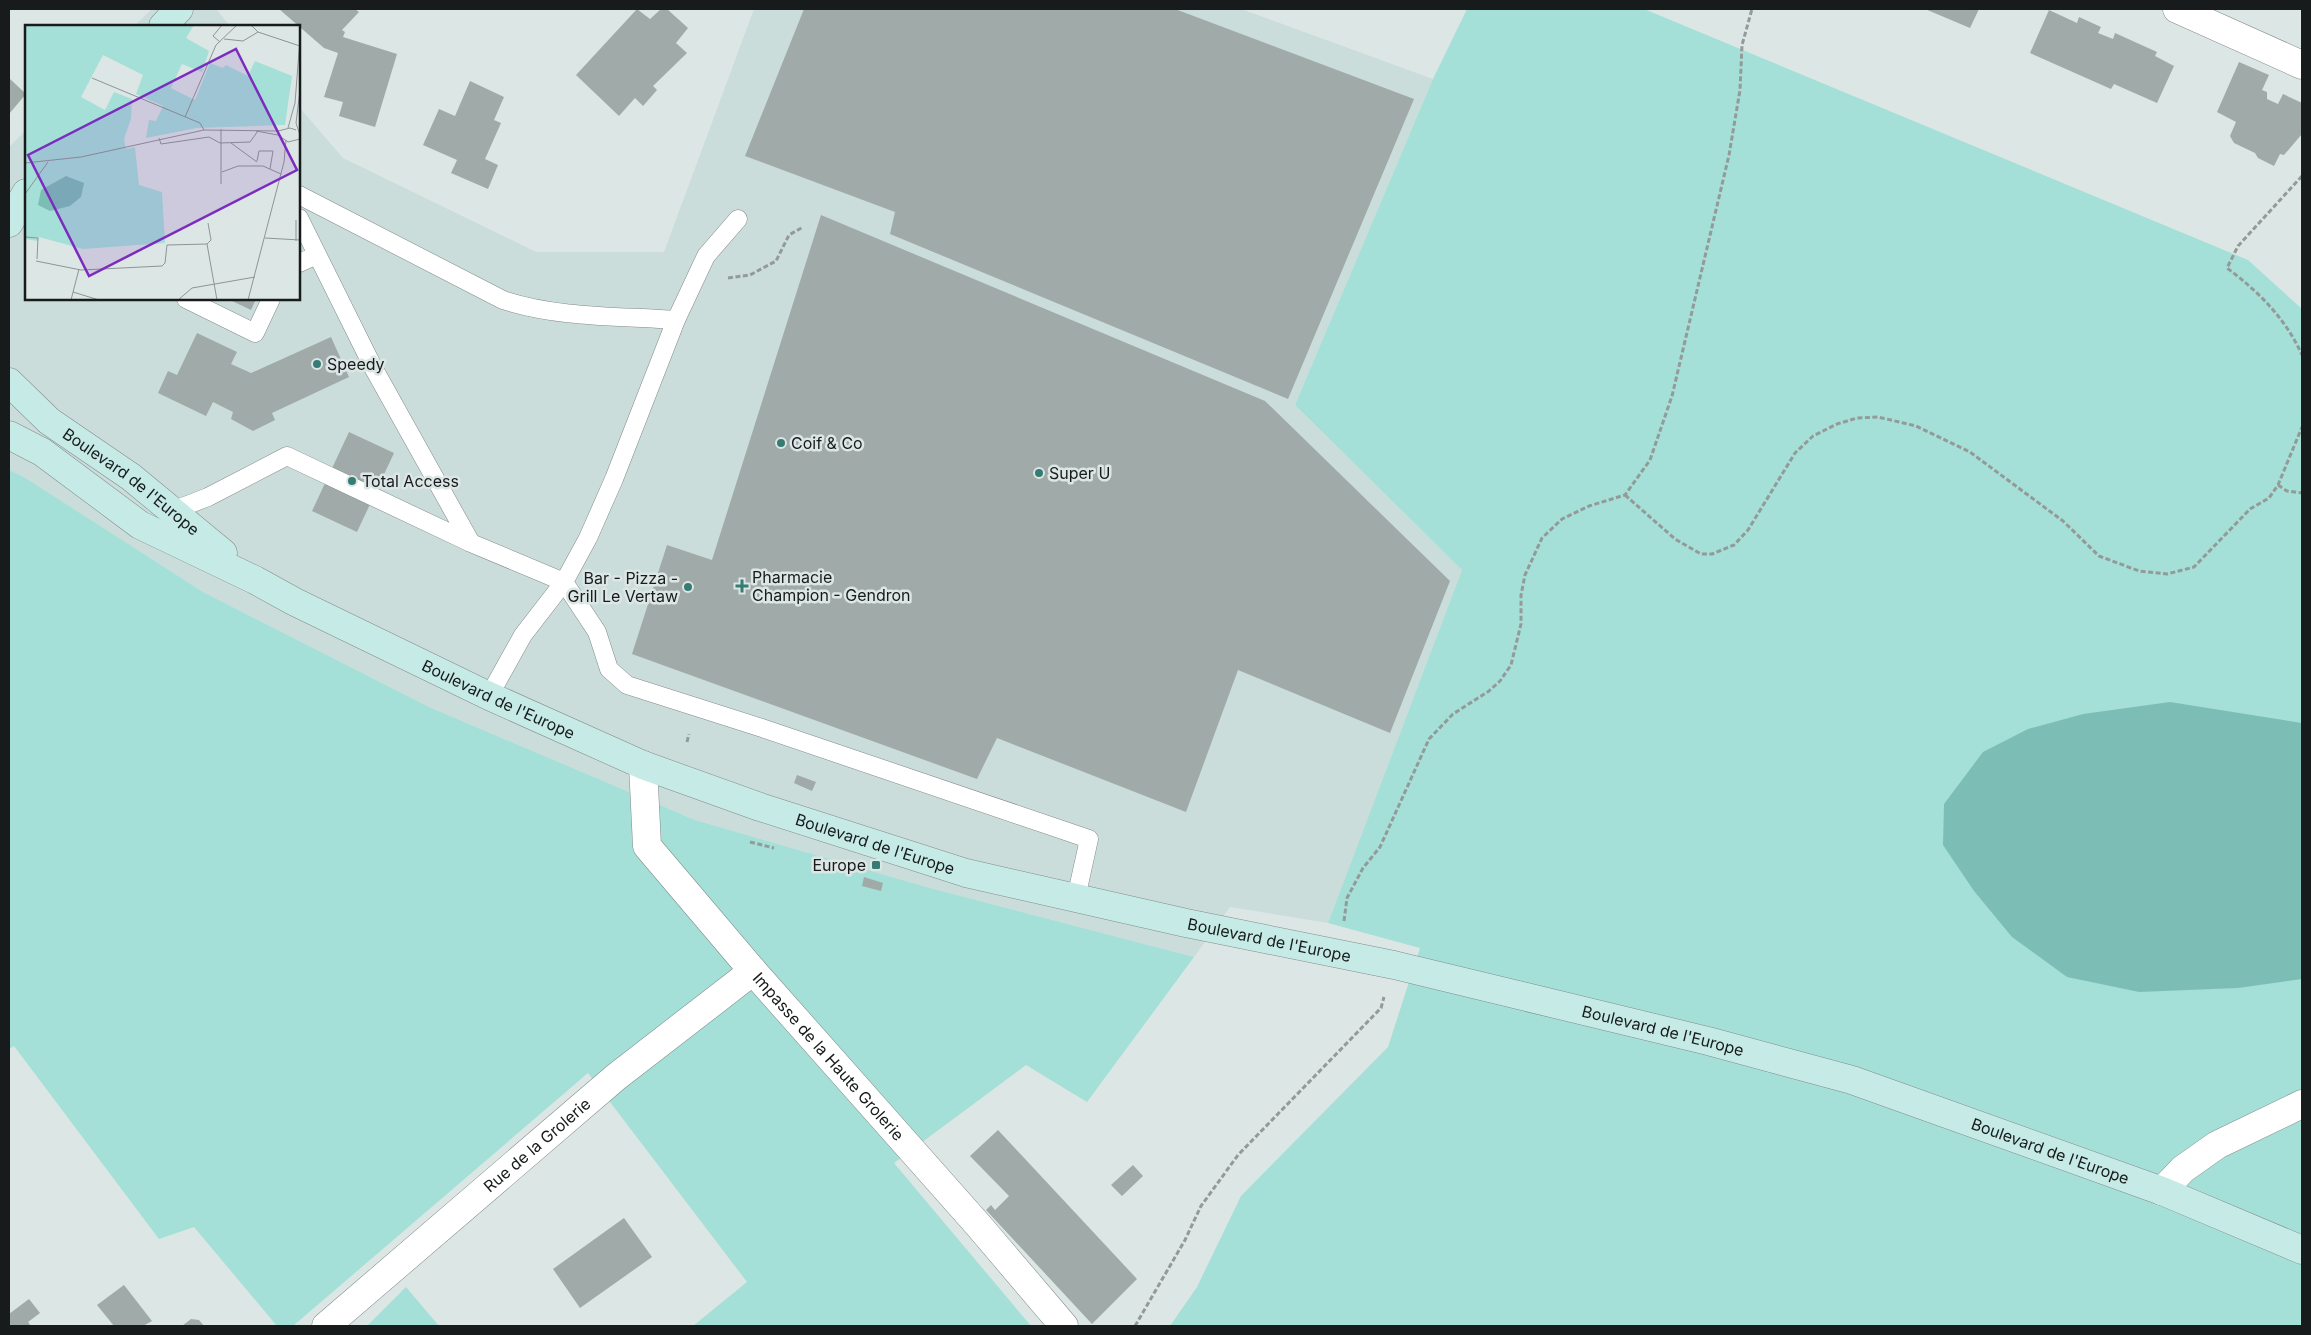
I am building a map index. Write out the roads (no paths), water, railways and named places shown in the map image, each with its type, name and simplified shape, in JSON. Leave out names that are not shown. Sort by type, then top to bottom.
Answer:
[{"type":"street","points":[[164,25],[179,9]]},
{"type":"street","points":[[2177,9],[2302,65]]},
{"type":"street","points":[[9,192],[25,183]]},
{"type":"street","points":[[9,223],[25,195]]},
{"type":"street","name":"Boulevard de l'Europe","points":[[9,382],[49,421],[131,477],[255,580]]},
{"type":"street","name":"Boulevard de l'Europe","points":[[9,435],[42,452],[140,525],[255,580],[294,602],[488,696],[643,765],[760,807],[966,873],[1394,965],[1708,1041],[1852,1080],[2162,1191],[2302,1250]]},
{"type":"street","name":"Impasse de la Haute Grolerie","points":[[643,765],[647,846],[753,971],[979,1226],[1064,1326]]},
{"type":"street","name":"Rue de la Grolerie","points":[[326,1326],[616,1077],[753,971]]},
{"type":"street","points":[[2162,1191],[2183,1169],[2217,1145],[2302,1104]]},
{"type":"lane","points":[[300,197],[503,300],[526,308],[549,312],[676,320]]},
{"type":"lane","points":[[488,696],[523,635],[564,582],[588,538],[614,480],[676,320],[706,256],[738,219]]},
{"type":"lane","points":[[300,220],[374,369],[471,542]]},
{"type":"lane","points":[[300,263],[317,255]]},
{"type":"lane","points":[[188,300],[255,333],[271,300]]},
{"type":"lane","points":[[172,511],[208,497],[287,456],[471,542],[564,582],[597,632],[609,669],[627,685],[762,728],[1089,839],[1076,898]]},
{"type":"place","name":"Speedy","points":[[317,364]]},
{"type":"place","name":"Coif & Co","points":[[781,443]]},
{"type":"place","name":"Super U","points":[[1039,473]]},
{"type":"place","name":"Total Access","points":[[352,481]]},
{"type":"place","name":"Pharmacie Champion - Gendron","points":[[742,586]]},
{"type":"place","name":"Bar - Pizza - Grill Le Vertaw","points":[[688,587]]},
{"type":"place","name":"Europe","points":[[876,865]]}]
